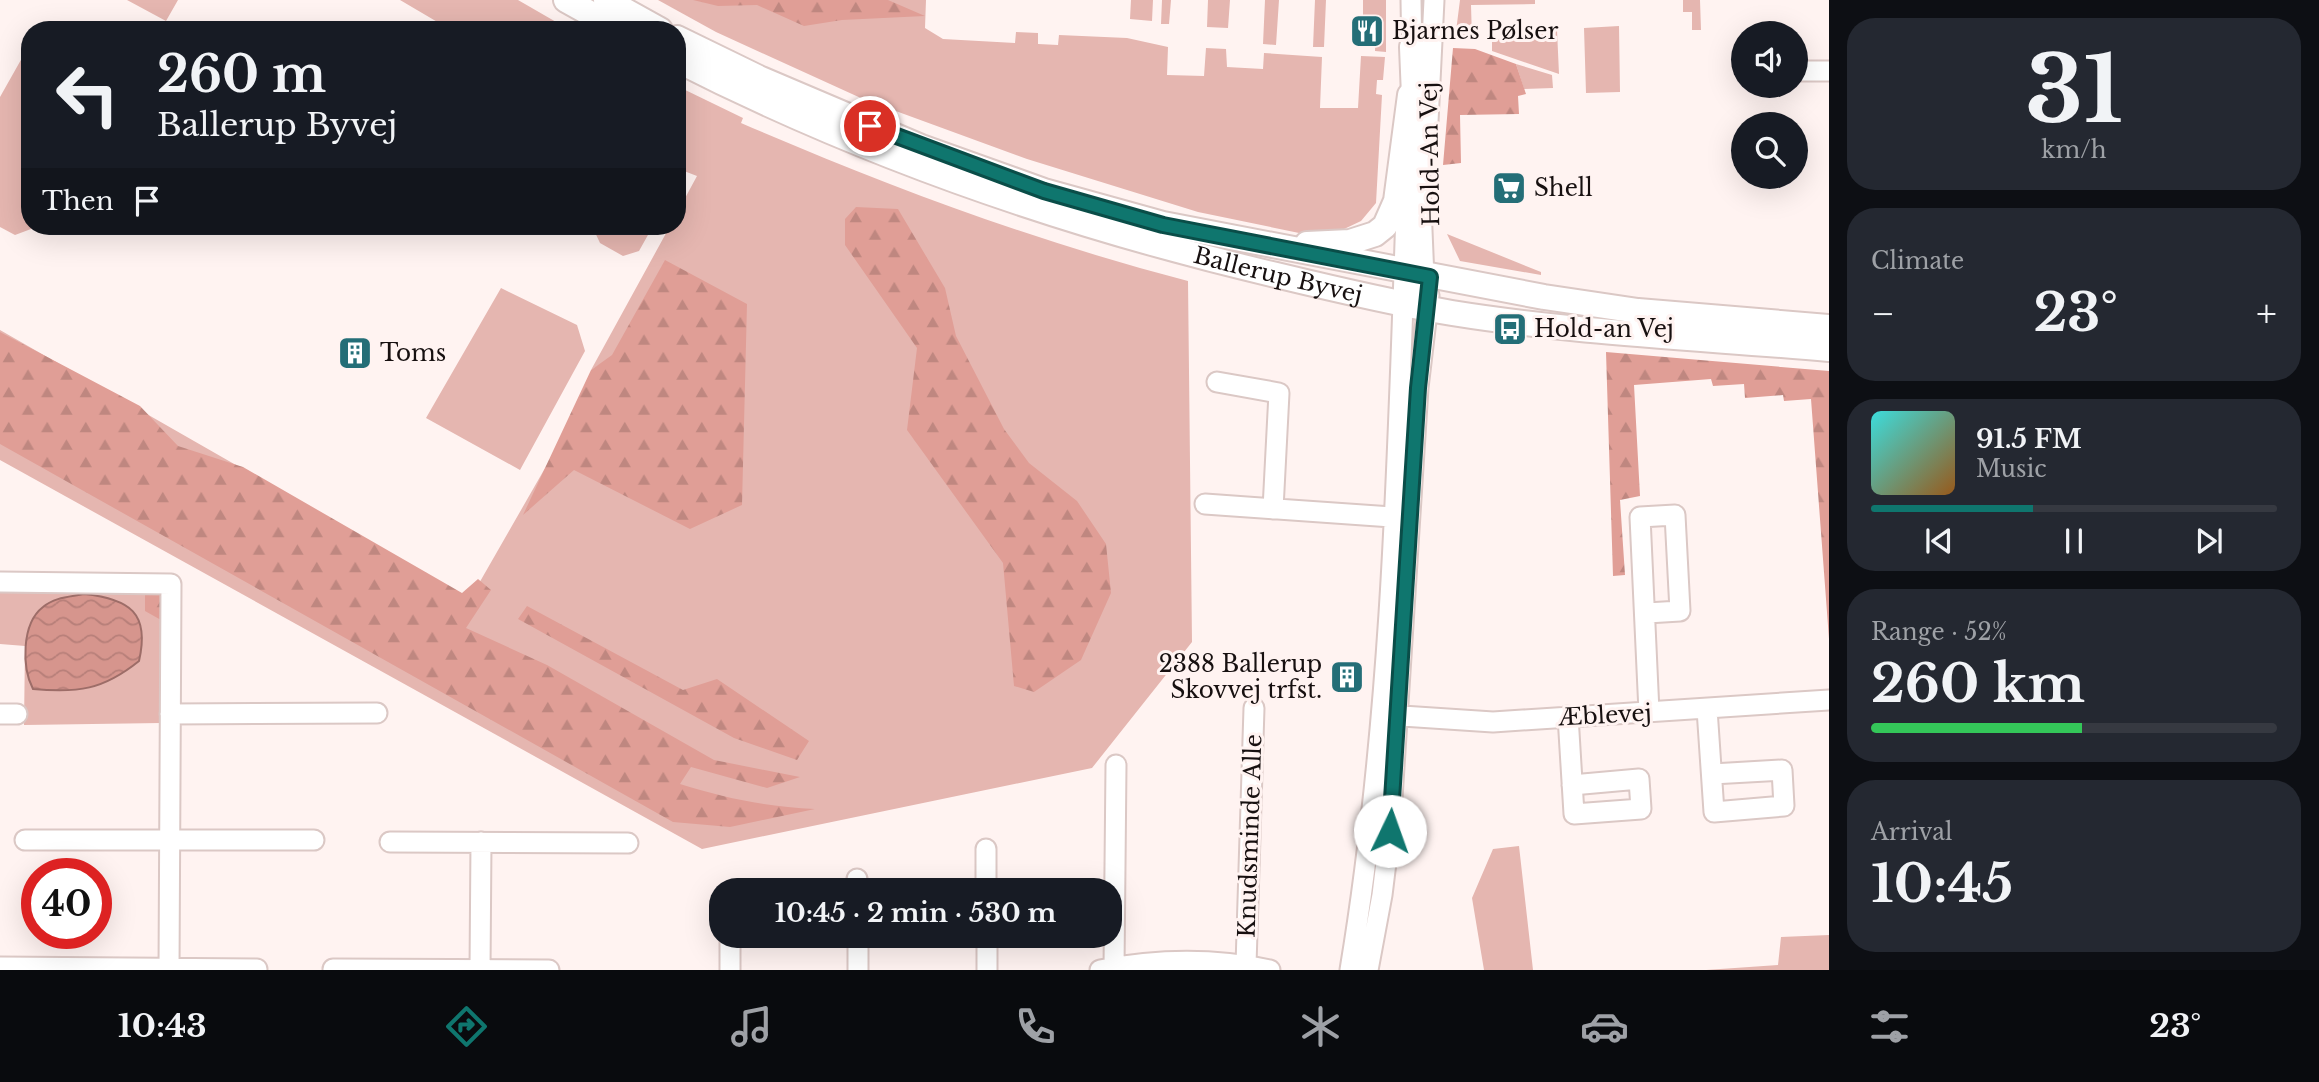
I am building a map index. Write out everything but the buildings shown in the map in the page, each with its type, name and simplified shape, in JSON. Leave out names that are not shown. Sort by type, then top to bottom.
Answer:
[{"type":"main road","points":[[566,0],[604,21]]},
{"type":"main road","points":[[606,0],[644,21]]},
{"type":"main road","name":"Ballerup Byvej","points":[[686,42],[825,107],[982,169],[1103,208],[1243,242],[1418,275],[1638,311],[1829,327]]},
{"type":"main road","points":[[1412,47],[1418,275],[1422,295],[1416,306]]},
{"type":"main road","name":"Ballerup Byvej","points":[[686,64],[864,146],[1039,210],[1199,257],[1416,306],[1548,326],[1829,349]]},
{"type":"main road","points":[[1243,242],[1350,242],[1375,234],[1385,226],[1396,201],[1410,95]]},
{"type":"street","name":"Hold-An Vej","points":[[1411,0],[1410,95],[1418,275]]},
{"type":"street","name":"Hold-An Vej","points":[[1418,275],[1434,0]]},
{"type":"street","points":[[1808,71],[1829,71]]},
{"type":"street","points":[[1350,970],[1368,867],[1389,715],[1416,306]]},
{"type":"street","points":[[1217,382],[1279,393],[1273,509]]},
{"type":"street","points":[[1205,504],[1402,518]]},
{"type":"street","points":[[1647,613],[1680,611],[1675,516],[1640,517],[1647,613],[1644,627],[1649,712]]},
{"type":"street","points":[[0,582],[171,584],[169,969]]},
{"type":"street","name":"Æblevej","points":[[1389,715],[1493,722],[1829,700]]},
{"type":"street","name":"Knudsminde Alle","points":[[1246,965],[1254,708]]},
{"type":"street","points":[[1707,709],[1712,774]]},
{"type":"street","points":[[170,714],[377,713]]},
{"type":"street","points":[[1368,970],[1382,895],[1390,831],[1389,715]]},
{"type":"street","points":[[1568,716],[1572,785]]},
{"type":"street","points":[[1116,765],[1107,969],[1162,961],[1246,965],[1270,970]]},
{"type":"street","points":[[25,840],[314,840]]},
{"type":"street","points":[[390,842],[628,843]]},
{"type":"street","points":[[480,970],[481,842]]},
{"type":"street","points":[[986,849],[986,878]]},
{"type":"street","points":[[730,948],[730,970]]},
{"type":"street","points":[[858,948],[858,970]]},
{"type":"street","points":[[987,948],[987,970]]},
{"type":"street","points":[[0,967],[257,969]]},
{"type":"street","points":[[333,969],[549,970]]},
{"type":"shaded area","points":[[127,0],[178,0],[166,21]]},
{"type":"shaded area","points":[[400,0],[518,0],[554,21],[436,21]]},
{"type":"shaded area","points":[[658,0],[926,0],[925,28],[943,39],[1015,43],[1016,32],[1038,33],[1038,44],[1058,45],[1059,35],[1127,38],[1168,47],[1167,75],[1204,76],[1206,48],[1226,49],[1227,67],[1263,69],[1264,53],[1322,57],[1320,108],[1358,108],[1361,56],[1385,57],[1383,80],[1377,80],[1376,94],[1382,95],[1376,203],[1361,221],[1342,230],[1304,234],[1198,212],[1027,159],[863,99],[716,32]]},
{"type":"shaded area","points":[[1131,0],[1153,0],[1152,21],[1130,19]]},
{"type":"shaded area","points":[[1162,0],[1171,0],[1169,24],[1161,24]]},
{"type":"shaded area","points":[[1208,0],[1230,0],[1228,28],[1207,27]]},
{"type":"shaded area","points":[[1265,0],[1279,0],[1276,45],[1263,44]]},
{"type":"shaded area","points":[[1315,0],[1326,0],[1324,47],[1313,47]]},
{"type":"shaded area","points":[[1363,0],[1386,0],[1386,52],[1375,51],[1376,17],[1363,17]]},
{"type":"shaded area","points":[[1460,0],[1535,0],[1535,4],[1471,5],[1472,39],[1455,39]]},
{"type":"shaded area","points":[[1683,0],[1700,0],[1701,30],[1692,30],[1692,12],[1683,12]]},
{"type":"shaded area","points":[[1619,26],[1620,92],[1586,93],[1584,28]]},
{"type":"shaded area","points":[[1557,30],[1559,74],[1492,51],[1492,40],[1528,38],[1529,31]]},
{"type":"shaded area","points":[[21,60],[21,233],[15,235],[0,227],[0,97]]},
{"type":"shaded area","points":[[1516,64],[1552,75],[1553,88],[1524,89]]},
{"type":"shaded area","points":[[686,90],[743,118],[741,123],[906,190],[1017,230],[1188,281],[1192,642],[1092,768],[702,849],[0,460],[0,330],[470,599],[607,360],[591,370],[665,235],[686,235],[686,196],[697,176],[686,172]]},
{"type":"shaded area","points":[[1447,234],[1541,272],[1541,275],[1460,261]]},
{"type":"shaded area","points":[[596,235],[648,235],[639,251],[623,256],[600,243]]},
{"type":"shaded area","points":[[501,288],[577,325],[585,351],[520,470],[426,418]]},
{"type":"shaded area","points":[[0,591],[161,591],[161,723],[24,725],[25,646],[0,644]]},
{"type":"shaded area","points":[[1519,846],[1533,970],[1484,970],[1472,898],[1493,849]]},
{"type":"shaded area","points":[[1829,935],[1829,970],[1706,970],[1778,965],[1781,937]]},
{"type":"green space","points":[[693,0],[888,0],[925,16],[842,20],[804,26],[757,5],[718,6]]},
{"type":"green space","points":[[1453,48],[1475,49],[1516,64],[1526,94],[1518,96],[1519,114],[1460,115],[1461,163],[1443,165]]},
{"type":"green space","points":[[856,207],[898,209],[945,288],[956,336],[1004,429],[1029,463],[1077,501],[1106,544],[1111,593],[1081,660],[1034,692],[1014,686],[1003,563],[907,430],[917,348],[845,245],[845,219]]},
{"type":"green space","points":[[665,260],[747,304],[742,505],[690,529],[574,470],[523,515],[591,370],[612,355]]},
{"type":"green space","points":[[0,332],[140,406],[178,446],[243,467],[462,593],[478,579],[491,590],[466,628],[547,665],[714,760],[800,777],[767,788],[691,767],[680,784],[746,801],[815,809],[730,827],[673,822],[0,444]]},
{"type":"green space","points":[[1606,352],[1829,371],[1829,639],[1811,399],[1784,401],[1783,395],[1745,398],[1744,384],[1713,386],[1711,379],[1634,385],[1640,496],[1620,500],[1625,575],[1613,576]]},
{"type":"green space","points":[[145,591],[161,591],[161,620],[145,611]]},
{"type":"green space","points":[[527,606],[683,690],[717,679],[809,741],[797,760],[734,738],[518,619]]},
{"type":"water","points":[[84,594],[114,600],[133,611],[142,631],[139,661],[102,684],[77,690],[33,689],[26,658],[27,635],[31,624],[43,607],[52,601]]},
{"type":"place","name":"Bjarnes Pølser","points":[[1367,31]]},
{"type":"place","name":"Shell","points":[[1509,188]]},
{"type":"place","name":"Hold-an Vej","points":[[1510,329]]},
{"type":"place","name":"Toms","points":[[355,353]]},
{"type":"place","name":"2388 Ballerup Skovvej trfst.","points":[[1347,677]]},
{"type":"route","points":[[870,126],[1044,191],[1163,225],[1430,277],[1418,388],[1390,831]]}]
